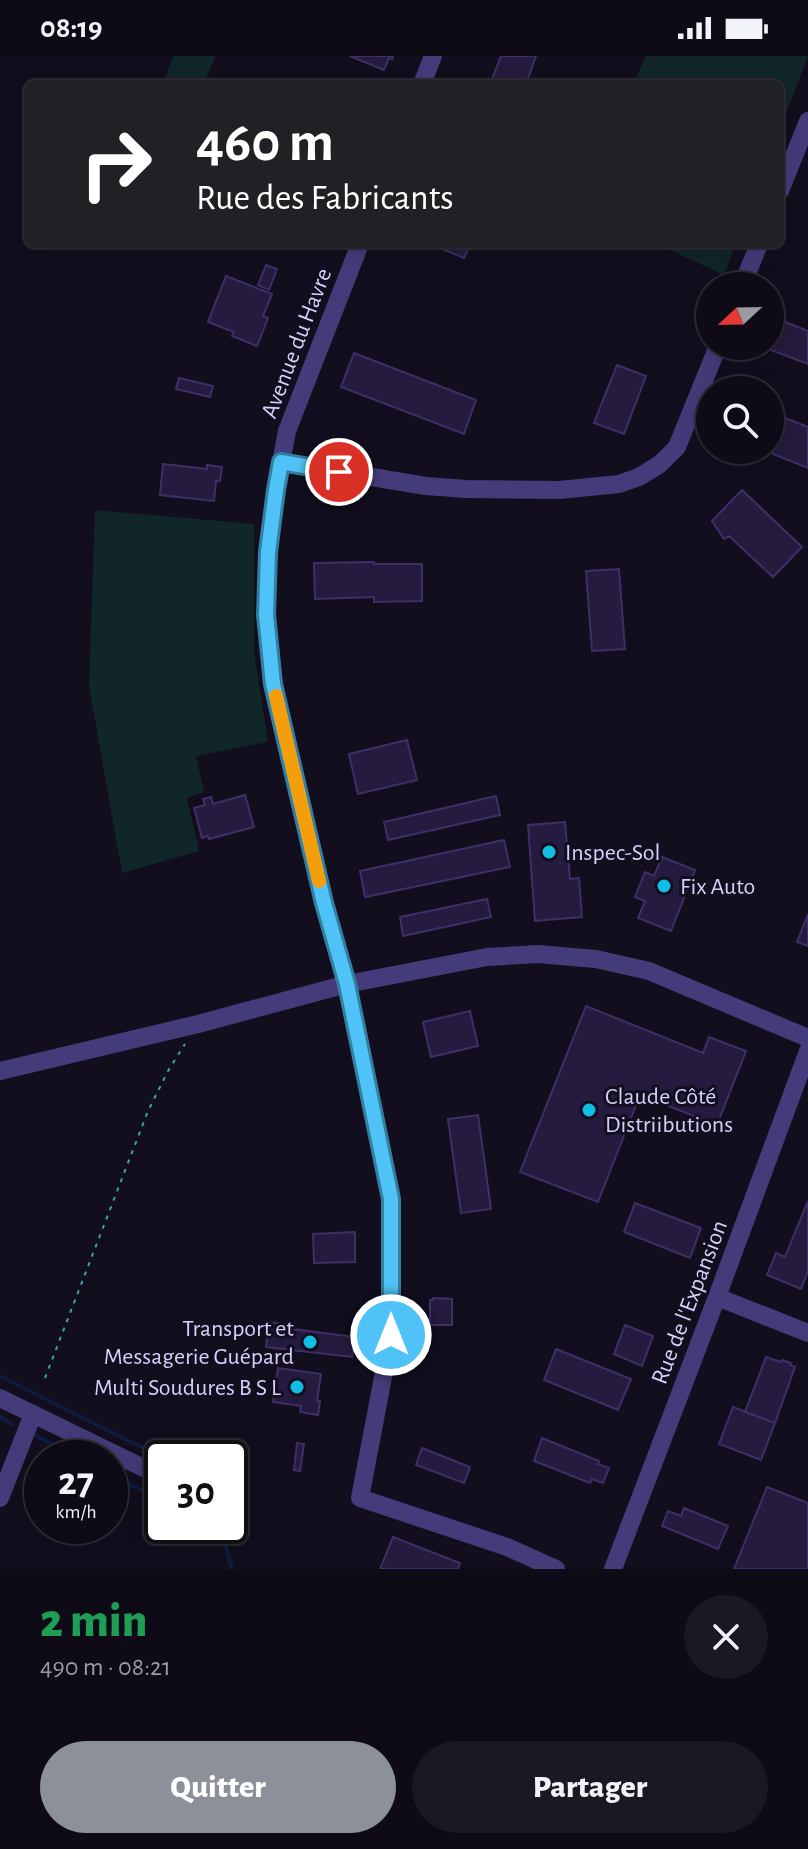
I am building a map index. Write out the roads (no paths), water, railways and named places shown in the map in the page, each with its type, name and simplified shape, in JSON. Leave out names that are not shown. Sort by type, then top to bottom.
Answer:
[{"type":"street","points":[[424,80],[433,56]]},
{"type":"street","points":[[784,181],[808,121]]},
{"type":"street","name":"Avenue du Havre","points":[[358,248],[287,431],[276,490],[266,615],[273,684],[324,903],[347,984],[391,1199],[391,1335],[360,1498],[507,1547],[556,1569]]},
{"type":"street","points":[[748,272],[757,248]]},
{"type":"street","points":[[281,462],[426,486],[466,489],[559,490],[619,484],[639,477],[660,464],[677,447],[712,360]]},
{"type":"street","points":[[0,1071],[198,1024],[347,984],[487,957],[538,954],[596,959],[649,971],[808,1038]]},
{"type":"street","name":"Rue de l'Expansion","points":[[613,1569],[808,1051]]},
{"type":"street","points":[[717,1297],[808,1333]]},
{"type":"street","points":[[0,1398],[144,1468]]},
{"type":"street","points":[[0,1498],[33,1414]]},
{"type":"waterway","points":[[0,1376],[144,1448]]},
{"type":"waterway","points":[[0,1417],[12,1424]]},
{"type":"waterway","points":[[33,1434],[44,1440]]},
{"type":"waterway","points":[[128,1483],[144,1492]]},
{"type":"waterway","points":[[225,1544],[232,1569]]},
{"type":"place","name":"Inspec-Sol","points":[[549,852]]},
{"type":"place","name":"Fix Auto","points":[[664,886]]},
{"type":"place","name":"Claude Côté Distriibutions","points":[[589,1110]]},
{"type":"place","name":"Transport et Messagerie Guépard","points":[[310,1342]]},
{"type":"place","name":"Multi Soudures B S L","points":[[297,1387]]}]
